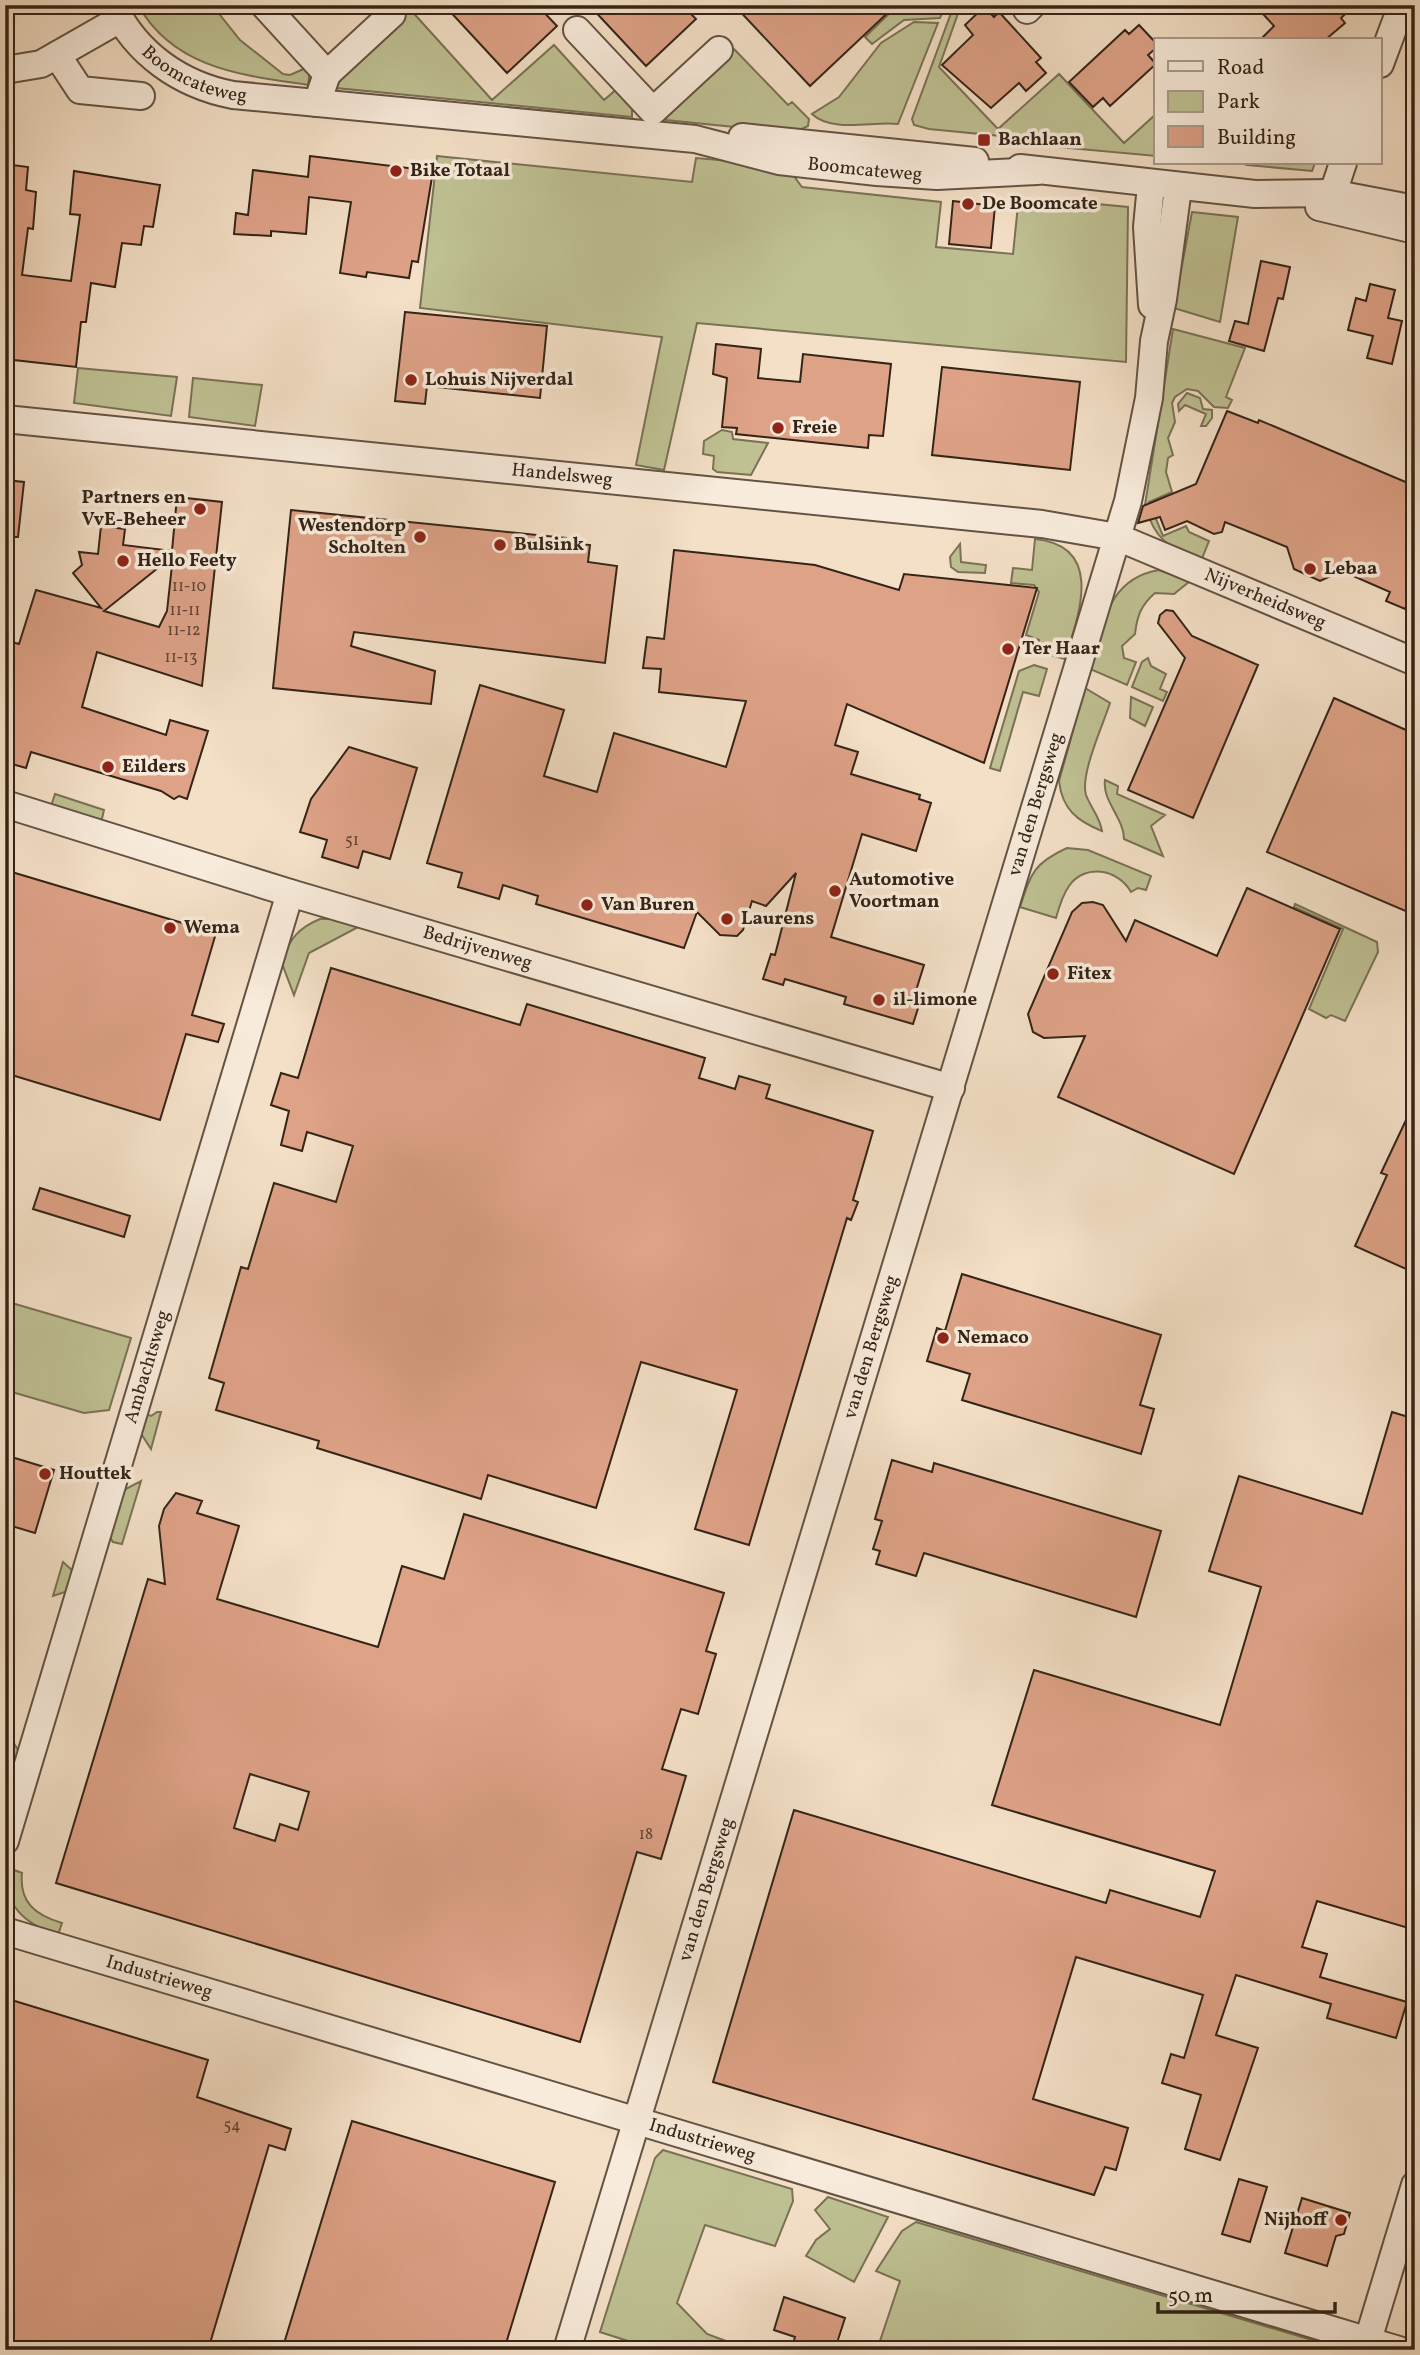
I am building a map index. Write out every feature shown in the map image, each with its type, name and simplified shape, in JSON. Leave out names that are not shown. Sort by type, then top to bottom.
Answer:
[{"type":"street","points":[[264,5],[327,74]]},
{"type":"street","points":[[1382,59],[1402,5]]},
{"type":"street","name":"Boomcateweg","points":[[5,70],[30,68],[57,55],[117,12],[134,38],[160,64],[197,85],[233,94],[317,103],[652,123],[695,139],[729,136],[991,163],[1178,188],[1415,209]]},
{"type":"street","points":[[317,103],[327,74],[392,14]]},
{"type":"street","points":[[577,30],[652,123],[719,50]]},
{"type":"street","points":[[57,55],[69,89],[141,96]]},
{"type":"street","points":[[1329,201],[1343,164]]},
{"type":"street","name":"van den Bergsweg","points":[[1151,185],[1147,227],[1154,341]]},
{"type":"street","name":"van den Bergsweg","points":[[567,2350],[1117,537],[1132,483],[1149,398],[1154,341],[1163,299],[1178,188]]},
{"type":"street","name":"Boomcateweg","points":[[1329,201],[1415,230]]},
{"type":"street","name":"Handelsweg","points":[[5,419],[1042,524],[1117,537]]},
{"type":"street","name":"Nijverheidsweg","points":[[1117,537],[1415,662]]},
{"type":"street","name":"Bedrijvenweg","points":[[5,804],[290,893],[951,1088]]},
{"type":"street","name":"Ambachtsweg","points":[[5,1841],[290,893]]},
{"type":"street","name":"Industrieweg","points":[[5,1931],[1367,2345],[1399,2350]]},
{"type":"street","points":[[1367,2345],[1415,2185]]},
{"type":"green space","points":[[138,5],[212,5],[240,40],[283,74],[290,75],[306,68],[310,71],[308,85],[235,72],[190,56],[170,43]]},
{"type":"green space","points":[[898,5],[945,5],[940,18],[904,20],[872,44],[865,37]]},
{"type":"green space","points":[[954,5],[961,5],[939,67],[998,129],[1059,74],[1124,143],[1154,116],[1154,156],[1036,145],[1011,137],[929,129],[914,125],[912,119]]},
{"type":"green space","points":[[408,7],[492,100],[554,45],[604,100],[618,88],[632,103],[632,117],[336,88],[337,77]]},
{"type":"green space","points":[[914,22],[938,23],[898,124],[841,125],[820,120],[812,114],[839,97],[881,43]]},
{"type":"green space","points":[[734,49],[788,105],[792,102],[809,119],[808,126],[793,133],[666,120],[666,113]]},
{"type":"green space","points":[[437,156],[692,182],[696,158],[730,161],[793,175],[802,187],[941,202],[936,247],[1013,254],[1018,205],[1072,209],[1087,203],[1128,207],[1126,362],[697,323],[664,470],[636,465],[662,337],[420,308]]},
{"type":"green space","points":[[1248,164],[1315,164],[1312,171]]},
{"type":"green space","points":[[1192,212],[1238,217],[1220,322],[1174,308]]},
{"type":"green space","points":[[1173,329],[1245,348],[1226,397],[1232,400],[1228,408],[1214,407],[1198,391],[1187,389],[1175,397],[1172,403],[1175,422],[1168,438],[1173,455],[1168,458],[1166,472],[1172,492],[1149,502],[1163,536],[1186,526],[1189,532],[1209,541],[1201,561],[1180,551],[1159,535],[1145,505]]},
{"type":"green space","points":[[78,368],[177,377],[171,416],[74,403]]},
{"type":"green space","points":[[193,378],[262,385],[255,426],[189,417]]},
{"type":"green space","points":[[1187,393],[1200,398],[1203,409],[1212,410],[1212,418],[1206,426],[1201,426],[1206,414],[1185,405],[1179,411],[1178,404]]},
{"type":"green space","points":[[722,430],[732,432],[733,439],[768,443],[751,475],[717,472],[713,469],[714,456],[703,454],[704,441]]},
{"type":"green space","points":[[1035,539],[1057,544],[1071,555],[1079,569],[1082,586],[1080,604],[1065,659],[1039,652],[1039,640],[1026,635],[1039,592],[1034,585],[1011,583],[1013,568],[1032,570]]},
{"type":"green space","points":[[960,544],[961,562],[986,565],[985,573],[958,572],[951,567],[950,557]]},
{"type":"green space","points":[[1159,570],[1190,581],[1174,594],[1155,593],[1143,607],[1135,634],[1122,646],[1124,658],[1136,662],[1127,685],[1090,669],[1104,621],[1118,594],[1128,583],[1141,575]]},
{"type":"green space","points":[[1148,658],[1151,666],[1166,674],[1160,689],[1167,692],[1163,701],[1132,687],[1142,662]]},
{"type":"green space","points":[[1034,665],[1047,669],[1039,696],[1023,692],[1000,771],[990,768],[1019,671]]},
{"type":"green space","points":[[1085,688],[1110,703],[1089,762],[1085,786],[1086,795],[1102,831],[1072,813],[1063,799],[1059,781]]},
{"type":"green space","points":[[1131,697],[1153,707],[1145,726],[1130,718]]},
{"type":"green space","points":[[1105,780],[1118,786],[1117,794],[1165,815],[1151,826],[1163,856],[1124,839],[1121,824],[1107,795]]},
{"type":"green space","points":[[55,794],[104,810],[101,823],[50,809]]},
{"type":"green space","points":[[1067,848],[1088,850],[1151,876],[1146,890],[1138,888],[1131,892],[1118,878],[1092,872],[1084,874],[1069,886],[1056,918],[1020,907],[1035,870],[1047,859]]},
{"type":"green space","points":[[1295,904],[1377,942],[1378,952],[1345,1021],[1331,1015],[1326,1018],[1309,1009],[1343,929],[1294,907]]},
{"type":"green space","points":[[320,919],[339,919],[362,925],[309,953],[294,995],[281,961],[296,935]]},
{"type":"green space","points":[[5,1301],[131,1338],[109,1410],[84,1413],[5,1390]]},
{"type":"green space","points":[[161,1412],[151,1449],[140,1432],[146,1414],[151,1416]]},
{"type":"green space","points":[[141,1481],[122,1544],[113,1542],[109,1536],[122,1491]]},
{"type":"green space","points":[[63,1562],[74,1572],[68,1591],[53,1596]]},
{"type":"green space","points":[[10,1737],[20,1753],[5,1802],[5,1753]]},
{"type":"green space","points":[[9,1868],[22,1873],[23,1892],[31,1906],[44,1916],[62,1923],[58,1935],[36,1926],[18,1912],[8,1893]]},
{"type":"green space","points":[[663,2150],[792,2189],[793,2201],[775,2246],[705,2225],[677,2303],[707,2334],[750,2350],[656,2350],[600,2332],[655,2158]]},
{"type":"green space","points":[[828,2197],[888,2217],[854,2282],[806,2256],[816,2240],[830,2229],[815,2210]]},
{"type":"green space","points":[[916,2222],[1343,2350],[877,2350],[900,2281],[876,2271],[902,2231]]},
{"type":"building","points":[[444,5],[537,5],[557,26],[507,73]]},
{"type":"building","points":[[589,5],[682,5],[696,19],[646,66]]},
{"type":"building","points":[[734,5],[896,5],[810,86]]},
{"type":"building","points":[[1273,5],[1355,5],[1341,18],[1345,23],[1327,38],[1262,38],[1274,26],[1263,14]]},
{"type":"building","points":[[984,7],[994,17],[999,12],[1041,58],[1036,62],[1046,73],[1026,91],[1019,83],[991,108],[942,65],[973,35],[965,25]]},
{"type":"building","points":[[1139,25],[1154,41],[1154,50],[1148,55],[1154,66],[1110,106],[1103,98],[1093,107],[1069,82],[1125,30],[1129,34]]},
{"type":"building","points":[[310,156],[433,171],[418,262],[412,261],[409,278],[367,272],[366,277],[340,273],[351,202],[309,197],[306,234],[271,231],[271,236],[234,234],[236,213],[248,215],[253,170],[308,177]]},
{"type":"building","points":[[5,164],[28,167],[26,190],[36,192],[33,229],[28,228],[22,275],[71,281],[80,215],[70,214],[74,171],[160,185],[153,227],[144,226],[141,245],[122,243],[115,287],[91,283],[86,322],[81,322],[76,367],[5,359]]},
{"type":"building","points":[[953,201],[995,206],[991,248],[949,244]]},
{"type":"building","points":[[1261,261],[1290,267],[1283,299],[1278,298],[1264,351],[1229,341],[1235,321],[1248,324]]},
{"type":"building","points":[[1370,284],[1395,290],[1388,318],[1402,321],[1392,364],[1367,358],[1373,336],[1348,330],[1356,298],[1366,301]]},
{"type":"building","points":[[405,312],[547,326],[540,398],[427,386],[425,404],[395,401]]},
{"type":"building","points":[[716,344],[761,349],[758,378],[800,382],[803,354],[891,364],[883,436],[869,435],[868,448],[736,434],[737,428],[722,427],[727,378],[713,374]]},
{"type":"building","points":[[942,367],[1080,382],[1070,470],[932,455]]},
{"type":"building","points":[[1227,411],[1258,423],[1259,420],[1415,486],[1415,602],[1409,600],[1405,609],[1386,601],[1390,592],[1342,571],[1320,581],[1294,569],[1287,547],[1225,522],[1222,532],[1214,534],[1187,521],[1165,530],[1160,517],[1138,523],[1143,506],[1196,484]]},
{"type":"building","points":[[5,480],[24,482],[18,537],[5,537]]},
{"type":"building","points":[[177,497],[222,502],[202,686],[97,652],[82,707],[166,735],[170,720],[208,731],[187,799],[179,796],[174,799],[161,791],[31,752],[26,768],[5,762],[5,740],[13,713],[5,712],[5,640],[19,644],[36,590],[101,608],[73,573],[82,565],[79,552],[98,554],[101,526],[125,529],[123,545],[172,551]],"holes":[[[173,556],[167,611],[159,627],[104,611]]]},
{"type":"building","points":[[291,510],[566,538],[566,542],[590,545],[588,562],[617,566],[605,663],[354,632],[351,646],[435,671],[431,704],[273,688]]},
{"type":"building","points":[[674,550],[815,565],[899,590],[904,574],[1037,588],[984,763],[847,704],[835,745],[858,752],[851,774],[920,795],[919,799],[931,803],[916,851],[862,834],[831,937],[924,965],[914,997],[921,999],[913,1024],[844,1004],[846,997],[785,979],[783,985],[763,979],[771,954],[775,955],[796,873],[766,906],[752,901],[743,930],[737,936],[720,935],[697,912],[684,948],[536,904],[538,896],[503,885],[499,899],[458,887],[462,873],[427,863],[480,685],[564,710],[544,776],[597,792],[614,733],[726,767],[746,701],[659,692],[661,669],[643,668],[647,637],[664,639]]},
{"type":"building","points":[[1166,610],[1173,611],[1192,636],[1258,665],[1193,818],[1128,790],[1185,658],[1158,623],[1160,615]]},
{"type":"building","points":[[1334,698],[1415,734],[1415,915],[1267,852]]},
{"type":"building","points":[[349,747],[417,768],[390,859],[363,851],[358,868],[322,857],[327,840],[300,832],[311,799]]},
{"type":"building","points":[[5,870],[216,933],[192,1015],[224,1024],[218,1042],[186,1034],[160,1120],[5,1073]]},
{"type":"building","points":[[1247,888],[1340,929],[1234,1174],[1058,1097],[1085,1036],[1044,1038],[1033,1032],[1028,1014],[1072,912],[1082,903],[1103,905],[1126,941],[1135,920],[1217,956]]},
{"type":"building","points":[[331,968],[520,1025],[527,1004],[705,1058],[699,1078],[735,1089],[739,1076],[770,1085],[766,1098],[873,1131],[853,1200],[858,1202],[851,1220],[847,1218],[749,1545],[695,1529],[737,1390],[641,1362],[596,1508],[488,1475],[481,1499],[317,1448],[319,1441],[216,1410],[224,1383],[209,1378],[241,1267],[248,1269],[274,1183],[336,1202],[353,1146],[307,1132],[302,1151],[281,1145],[289,1111],[271,1105],[281,1073],[298,1078]]},
{"type":"building","points":[[1415,1101],[1415,1273],[1355,1246],[1387,1175],[1381,1173]]},
{"type":"building","points":[[40,1188],[130,1216],[124,1237],[33,1209]]},
{"type":"building","points":[[962,1274],[1161,1335],[1140,1405],[1154,1409],[1141,1454],[962,1400],[970,1374],[927,1361],[937,1328],[945,1331]]},
{"type":"building","points":[[1392,1412],[1415,1419],[1415,1930],[1317,1901],[1302,1947],[1327,1954],[1320,1977],[1407,2002],[1396,2038],[1327,2018],[1331,2004],[1236,1975],[1216,2035],[1258,2048],[1220,2160],[1185,2149],[1201,2095],[1162,2083],[1171,2054],[1184,2058],[1203,1995],[1076,1957],[1033,2099],[1128,2128],[1116,2170],[1105,2167],[1094,2195],[713,2082],[794,1810],[1106,1903],[1110,1890],[1200,1917],[1215,1871],[992,1805],[1034,1670],[1220,1725],[1261,1587],[1209,1571],[1239,1476],[1362,1514]]},
{"type":"building","points":[[5,1455],[54,1470],[35,1533],[5,1524]]},
{"type":"building","points":[[892,1460],[932,1472],[934,1463],[1161,1531],[1136,1617],[924,1553],[916,1576],[876,1564],[880,1551],[873,1549],[882,1521],[875,1519]]},
{"type":"building","points":[[176,1493],[202,1501],[197,1513],[239,1526],[217,1599],[378,1647],[402,1566],[444,1579],[464,1514],[724,1593],[706,1651],[716,1654],[698,1714],[681,1709],[662,1769],[686,1776],[661,1859],[637,1852],[580,2042],[56,1883],[148,1579],[165,1584],[159,1526],[164,1509]],"holes":[[[250,1774],[309,1792],[298,1830],[280,1824],[275,1841],[234,1828]]]},
{"type":"building","points":[[5,1998],[208,2060],[197,2097],[291,2129],[285,2150],[269,2145],[208,2350],[5,2350]]},
{"type":"building","points":[[352,2121],[555,2182],[504,2350],[282,2350]]},
{"type":"building","points":[[1239,2179],[1267,2187],[1250,2242],[1222,2234]]},
{"type":"building","points":[[1302,2198],[1350,2213],[1344,2234],[1336,2236],[1327,2266],[1285,2253]]},
{"type":"building","points":[[784,2297],[845,2318],[835,2349],[818,2343],[816,2350],[791,2350],[795,2337],[774,2330]]},
{"type":"place","name":"Bachlaan","points":[[984,140]]},
{"type":"place","name":"Bike Totaal","points":[[396,171]]},
{"type":"place","name":"De Boomcate","points":[[968,204]]},
{"type":"place","name":"Lohuis Nijverdal","points":[[411,380]]},
{"type":"place","name":"Freie","points":[[778,428]]},
{"type":"place","name":"Partners en VvE-Beheer","points":[[200,509]]},
{"type":"place","name":"Westendorp Scholten","points":[[420,537]]},
{"type":"place","name":"Bulsink","points":[[500,545]]},
{"type":"place","name":"Hello Feety","points":[[123,561]]},
{"type":"place","name":"Lebaa","points":[[1310,569]]},
{"type":"place","name":"Ter Haar","points":[[1008,649]]},
{"type":"place","name":"Eilders","points":[[108,767]]},
{"type":"place","name":"Automotive Voortman","points":[[835,891]]},
{"type":"place","name":"Van Buren","points":[[587,905]]},
{"type":"place","name":"Laurens","points":[[727,919]]},
{"type":"place","name":"Wema","points":[[170,928]]},
{"type":"place","name":"Fitex","points":[[1053,974]]},
{"type":"place","name":"il-limone","points":[[879,1000]]},
{"type":"place","name":"Nemaco","points":[[943,1338]]},
{"type":"place","name":"Houttek","points":[[45,1474]]},
{"type":"place","name":"Nijhoff","points":[[1341,2220]]}]
